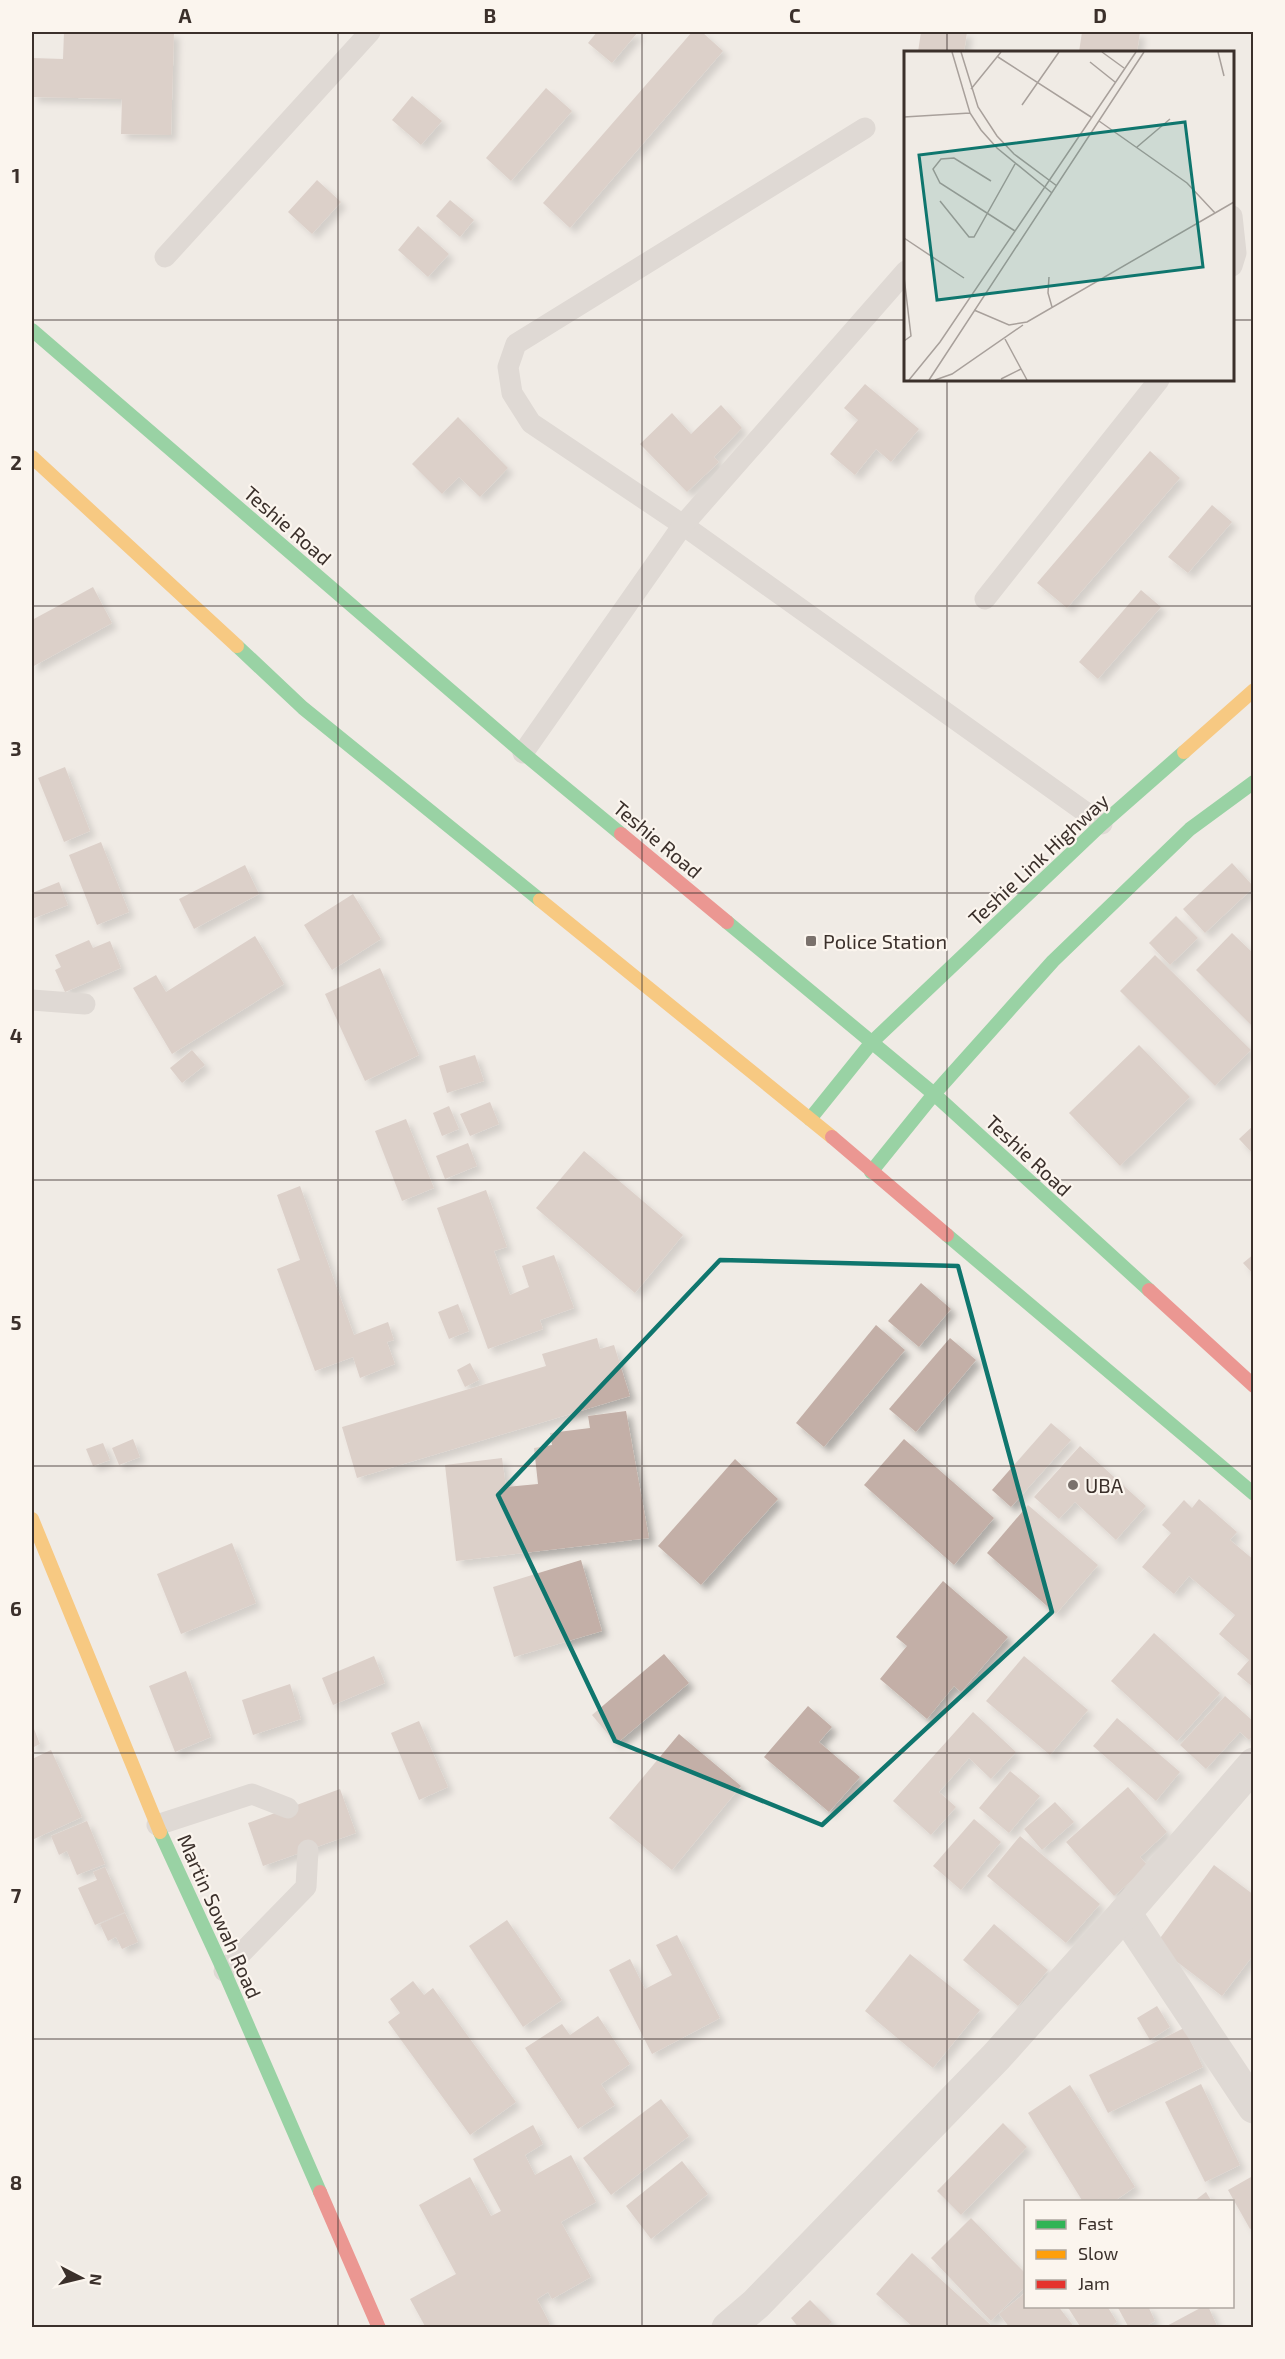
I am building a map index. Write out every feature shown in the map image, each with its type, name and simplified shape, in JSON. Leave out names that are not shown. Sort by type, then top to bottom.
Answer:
[{"type":"main road","name":"Teshie Road","points":[[32,330],[523,753],[934,1094],[1254,1386]]},
{"type":"main road","points":[[32,457],[303,708],[810,1119],[1254,1494]]},
{"type":"main road","name":"Teshie Link Highway","points":[[810,1119],[872,1042],[1102,824],[1254,690]]},
{"type":"main road","points":[[871,1172],[934,1094],[1053,961],[1190,829],[1254,782]]},
{"type":"main road","name":"Martin Sowah Road","points":[[32,1519],[157,1825],[224,1971],[379,2328]]},
{"type":"street","points":[[728,2328],[756,2304],[996,2057],[1254,1764]]},
{"type":"street","points":[[1125,1913],[1254,2107]]},
{"type":"lane","points":[[165,257],[370,32]]},
{"type":"lane","points":[[865,128],[516,344],[508,367],[512,393],[531,423],[683,525],[1102,824]]},
{"type":"lane","points":[[1234,228],[1236,253],[1234,262]]},
{"type":"lane","points":[[523,753],[683,525],[904,274]]},
{"type":"lane","points":[[985,599],[1158,381]]},
{"type":"lane","points":[[32,1000],[85,1004]]},
{"type":"lane","points":[[157,1825],[252,1794],[288,1808]]},
{"type":"lane","points":[[224,1971],[306,1887],[308,1850]]},
{"type":"highlighted area","points":[[720,1260],[958,1266],[1052,1612],[822,1825],[615,1741],[498,1495]]},
{"type":"building","points":[[64,32],[174,32],[171,135],[121,134],[122,99],[32,97],[32,58],[63,59]]},
{"type":"building","points":[[597,32],[638,32],[612,63],[588,43]]},
{"type":"building","points":[[692,32],[702,32],[723,51],[570,228],[543,203]]},
{"type":"building","points":[[921,32],[967,32],[964,51],[918,51]]},
{"type":"building","points":[[1082,32],[1140,32],[1137,51],[1079,51]]},
{"type":"building","points":[[546,88],[572,111],[511,181],[486,158]]},
{"type":"building","points":[[412,96],[442,121],[421,145],[392,120]]},
{"type":"building","points":[[317,180],[341,202],[312,234],[288,212]]},
{"type":"building","points":[[450,200],[474,220],[460,237],[436,216]]},
{"type":"building","points":[[418,226],[449,254],[428,277],[398,250]]},
{"type":"building","points":[[865,384],[919,429],[891,462],[876,449],[855,475],[830,454],[858,420],[844,408]]},
{"type":"building","points":[[721,405],[742,428],[714,457],[719,462],[687,492],[640,444],[672,413],[691,434]]},
{"type":"building","points":[[458,417],[508,468],[480,497],[459,477],[442,494],[412,464]]},
{"type":"building","points":[[1150,451],[1180,478],[1067,608],[1037,583]]},
{"type":"building","points":[[1212,505],[1232,522],[1188,573],[1168,557]]},
{"type":"building","points":[[93,587],[112,623],[32,667],[32,620]]},
{"type":"building","points":[[1141,590],[1161,607],[1098,679],[1079,662]]},
{"type":"building","points":[[65,767],[90,831],[64,842],[38,778]]},
{"type":"building","points":[[101,842],[129,912],[97,925],[69,855]]},
{"type":"building","points":[[1232,863],[1254,887],[1205,933],[1183,909]]},
{"type":"building","points":[[245,865],[259,894],[194,929],[179,899]]},
{"type":"building","points":[[59,882],[68,905],[32,919],[32,893]]},
{"type":"building","points":[[353,894],[381,939],[332,970],[304,925]]},
{"type":"building","points":[[1176,916],[1198,938],[1170,965],[1149,943]]},
{"type":"building","points":[[1232,933],[1254,954],[1254,1028],[1196,970]]},
{"type":"building","points":[[255,936],[284,984],[172,1054],[133,988],[156,975],[166,992]]},
{"type":"building","points":[[89,940],[93,948],[110,941],[121,968],[65,992],[55,970],[61,967],[55,955]]},
{"type":"building","points":[[1155,955],[1251,1050],[1215,1086],[1120,991]]},
{"type":"building","points":[[380,968],[419,1055],[365,1081],[325,994]]},
{"type":"building","points":[[1139,1045],[1190,1097],[1120,1166],[1069,1113]]},
{"type":"building","points":[[192,1050],[205,1065],[182,1083],[170,1068]]},
{"type":"building","points":[[475,1055],[484,1081],[447,1093],[439,1066]]},
{"type":"building","points":[[490,1102],[499,1124],[470,1136],[460,1114]]},
{"type":"building","points":[[449,1106],[459,1129],[442,1136],[433,1113]]},
{"type":"building","points":[[406,1119],[434,1188],[402,1201],[375,1131]]},
{"type":"building","points":[[1254,1125],[1254,1155],[1239,1139]]},
{"type":"building","points":[[468,1143],[477,1166],[445,1179],[436,1156]]},
{"type":"building","points":[[584,1151],[683,1235],[635,1293],[536,1208]]},
{"type":"building","points":[[300,1186],[354,1335],[388,1322],[394,1340],[387,1342],[395,1364],[360,1378],[353,1357],[315,1371],[277,1269],[300,1260],[277,1195]]},
{"type":"building","points":[[486,1190],[507,1247],[494,1251],[510,1295],[529,1287],[522,1266],[554,1255],[574,1308],[540,1320],[543,1329],[488,1349],[437,1208]]},
{"type":"building","points":[[1254,1254],[1254,1275],[1243,1263]]},
{"type":"building","points":[[921,1283],[951,1309],[919,1347],[888,1321]]},
{"type":"building","points":[[458,1304],[469,1331],[449,1339],[438,1312]]},
{"type":"building","points":[[876,1325],[905,1350],[824,1447],[796,1423]]},
{"type":"building","points":[[597,1338],[600,1349],[614,1345],[630,1396],[357,1478],[342,1427],[546,1366],[542,1354]]},
{"type":"building","points":[[950,1338],[976,1360],[916,1432],[889,1409]]},
{"type":"building","points":[[470,1363],[479,1380],[465,1387],[457,1370]]},
{"type":"building","points":[[626,1411],[649,1538],[456,1561],[445,1465],[502,1458],[506,1487],[538,1484],[534,1448],[552,1445],[550,1433],[590,1428],[588,1416]]},
{"type":"building","points":[[1051,1423],[1071,1440],[1011,1507],[992,1490]]},
{"type":"building","points":[[133,1439],[140,1457],[119,1465],[112,1448]]},
{"type":"building","points":[[904,1439],[994,1518],[954,1565],[864,1485]]},
{"type":"building","points":[[103,1443],[110,1460],[93,1466],[86,1449]]},
{"type":"building","points":[[1080,1446],[1146,1506],[1116,1540],[1075,1502],[1059,1519],[1034,1497]]},
{"type":"building","points":[[735,1459],[778,1499],[701,1585],[658,1546]]},
{"type":"building","points":[[1199,1499],[1237,1532],[1230,1540],[1254,1560],[1254,1688],[1237,1674],[1249,1660],[1219,1634],[1235,1615],[1189,1576],[1174,1594],[1142,1567],[1171,1533],[1162,1525],[1184,1500],[1192,1508]]},
{"type":"building","points":[[1028,1505],[1098,1565],[1056,1614],[987,1553]]},
{"type":"building","points":[[232,1543],[256,1603],[181,1634],[157,1574]]},
{"type":"building","points":[[581,1560],[602,1631],[514,1657],[493,1587]]},
{"type":"building","points":[[943,1581],[1008,1637],[961,1692],[954,1686],[927,1719],[880,1679],[907,1646],[896,1637]]},
{"type":"building","points":[[1154,1633],[1220,1693],[1177,1741],[1111,1681]]},
{"type":"building","points":[[664,1654],[689,1683],[616,1744],[592,1715]]},
{"type":"building","points":[[374,1656],[385,1683],[333,1705],[322,1678]]},
{"type":"building","points":[[1024,1656],[1088,1710],[1050,1755],[986,1701]]},
{"type":"building","points":[[186,1671],[211,1737],[175,1752],[149,1686]]},
{"type":"building","points":[[290,1684],[301,1719],[253,1735],[242,1700]]},
{"type":"building","points":[[1225,1696],[1254,1722],[1254,1735],[1249,1740],[1240,1732],[1206,1769],[1180,1745]]},
{"type":"building","points":[[808,1706],[832,1727],[819,1742],[860,1777],[829,1812],[764,1757]]},
{"type":"building","points":[[973,1712],[1016,1752],[991,1779],[969,1758],[939,1792],[956,1807],[931,1835],[893,1801]]},
{"type":"building","points":[[1117,1718],[1180,1772],[1156,1801],[1093,1746]]},
{"type":"building","points":[[419,1721],[448,1787],[419,1800],[391,1733]]},
{"type":"building","points":[[32,1724],[40,1744],[32,1748]]},
{"type":"building","points":[[679,1734],[741,1786],[672,1870],[609,1818]]},
{"type":"building","points":[[51,1750],[82,1817],[32,1840],[32,1759]]},
{"type":"building","points":[[1010,1771],[1040,1796],[1009,1833],[979,1808]]},
{"type":"building","points":[[1128,1787],[1167,1832],[1140,1857],[1148,1866],[1114,1896],[1066,1842]]},
{"type":"building","points":[[340,1789],[356,1833],[263,1866],[248,1823]]},
{"type":"building","points":[[1055,1802],[1074,1822],[1042,1850],[1024,1829]]},
{"type":"building","points":[[974,1819],[1001,1842],[961,1890],[933,1866]]},
{"type":"building","points":[[87,1821],[105,1864],[77,1875],[67,1851],[59,1855],[51,1836]]},
{"type":"building","points":[[1020,1836],[1100,1904],[1066,1943],[987,1876]]},
{"type":"building","points":[[1214,1865],[1254,1895],[1254,1954],[1222,1996],[1155,1945]]},
{"type":"building","points":[[105,1867],[125,1912],[95,1925],[78,1888],[97,1880],[93,1872]]},
{"type":"building","points":[[125,1913],[138,1942],[122,1949],[116,1937],[108,1941],[100,1924]]},
{"type":"building","points":[[507,1920],[562,2000],[523,2027],[469,1946]]},
{"type":"building","points":[[994,1924],[1048,1970],[1018,2006],[963,1960]]},
{"type":"building","points":[[677,1935],[720,2018],[652,2054],[609,1970],[630,1959],[645,1989],[672,1975],[656,1945]]},
{"type":"building","points":[[910,1954],[980,2010],[933,2068],[865,2011]]},
{"type":"building","points":[[413,1981],[424,1995],[433,1988],[516,2102],[470,2135],[388,2022],[400,2013],[390,1999]]},
{"type":"building","points":[[1157,2006],[1170,2027],[1150,2040],[1137,2018]]},
{"type":"building","points":[[598,2016],[630,2064],[601,2084],[615,2105],[578,2129],[525,2048],[562,2024],[570,2035]]},
{"type":"building","points":[[1184,2028],[1203,2067],[1108,2113],[1089,2075]]},
{"type":"building","points":[[1201,2084],[1240,2165],[1205,2182],[1165,2102]]},
{"type":"building","points":[[1070,2085],[1135,2187],[1116,2200],[1082,2200],[1028,2113]]},
{"type":"building","points":[[661,2099],[689,2136],[611,2195],[583,2158]]},
{"type":"building","points":[[1003,2123],[1027,2147],[961,2215],[937,2191]]},
{"type":"building","points":[[533,2125],[543,2144],[525,2155],[535,2175],[571,2155],[596,2202],[561,2222],[591,2277],[552,2299],[548,2292],[537,2299],[550,2324],[545,2328],[426,2328],[410,2299],[456,2274],[419,2205],[470,2177],[491,2216],[501,2211],[473,2159]]},
{"type":"building","points":[[682,2161],[708,2194],[651,2239],[626,2206]]},
{"type":"building","points":[[1251,2177],[1254,2182],[1254,2227],[1250,2229],[1228,2190]]},
{"type":"building","points":[[1206,2192],[1211,2200],[1196,2200]]},
{"type":"building","points":[[971,2218],[1024,2272],[1024,2288],[991,2321],[931,2258]]},
{"type":"building","points":[[912,2253],[994,2328],[914,2328],[876,2294]]},
{"type":"building","points":[[1024,2294],[1024,2308],[1060,2308],[1075,2328],[1010,2328],[999,2314]]},
{"type":"building","points":[[810,2300],[832,2322],[826,2328],[799,2328],[791,2318]]},
{"type":"building","points":[[1068,2308],[1108,2308],[1117,2322],[1109,2328],[1081,2328]]},
{"type":"building","points":[[1118,2308],[1149,2308],[1155,2321],[1143,2328],[1129,2328]]},
{"type":"building","points":[[1200,2308],[1209,2308],[1218,2328],[1163,2328]]},
{"type":"traffic: fast","points":[[32,330],[523,753],[621,834]]},
{"type":"traffic: fast","points":[[237,646],[303,708],[540,900]]},
{"type":"traffic: fast","points":[[810,1119],[872,1042],[1102,824],[1184,752]]},
{"type":"traffic: fast","points":[[871,1172],[934,1094],[1053,961],[1190,829],[1254,782]]},
{"type":"traffic: fast","points":[[727,922],[934,1094],[1149,1290]]},
{"type":"traffic: fast","points":[[947,1235],[1254,1494]]},
{"type":"traffic: fast","points":[[160,1832],[224,1971],[320,2192]]},
{"type":"traffic: slow","points":[[32,457],[237,646]]},
{"type":"traffic: slow","points":[[1184,752],[1254,690]]},
{"type":"traffic: slow","points":[[540,900],[832,1137]]},
{"type":"traffic: slow","points":[[32,1519],[160,1832]]},
{"type":"traffic: jam","points":[[621,834],[727,922]]},
{"type":"traffic: jam","points":[[832,1137],[947,1235]]},
{"type":"traffic: jam","points":[[1149,1290],[1254,1386]]},
{"type":"traffic: jam","points":[[320,2192],[379,2328]]},
{"type":"place","name":"Police Station","points":[[811,941]]},
{"type":"place","name":"UBA","points":[[1073,1485]]}]
